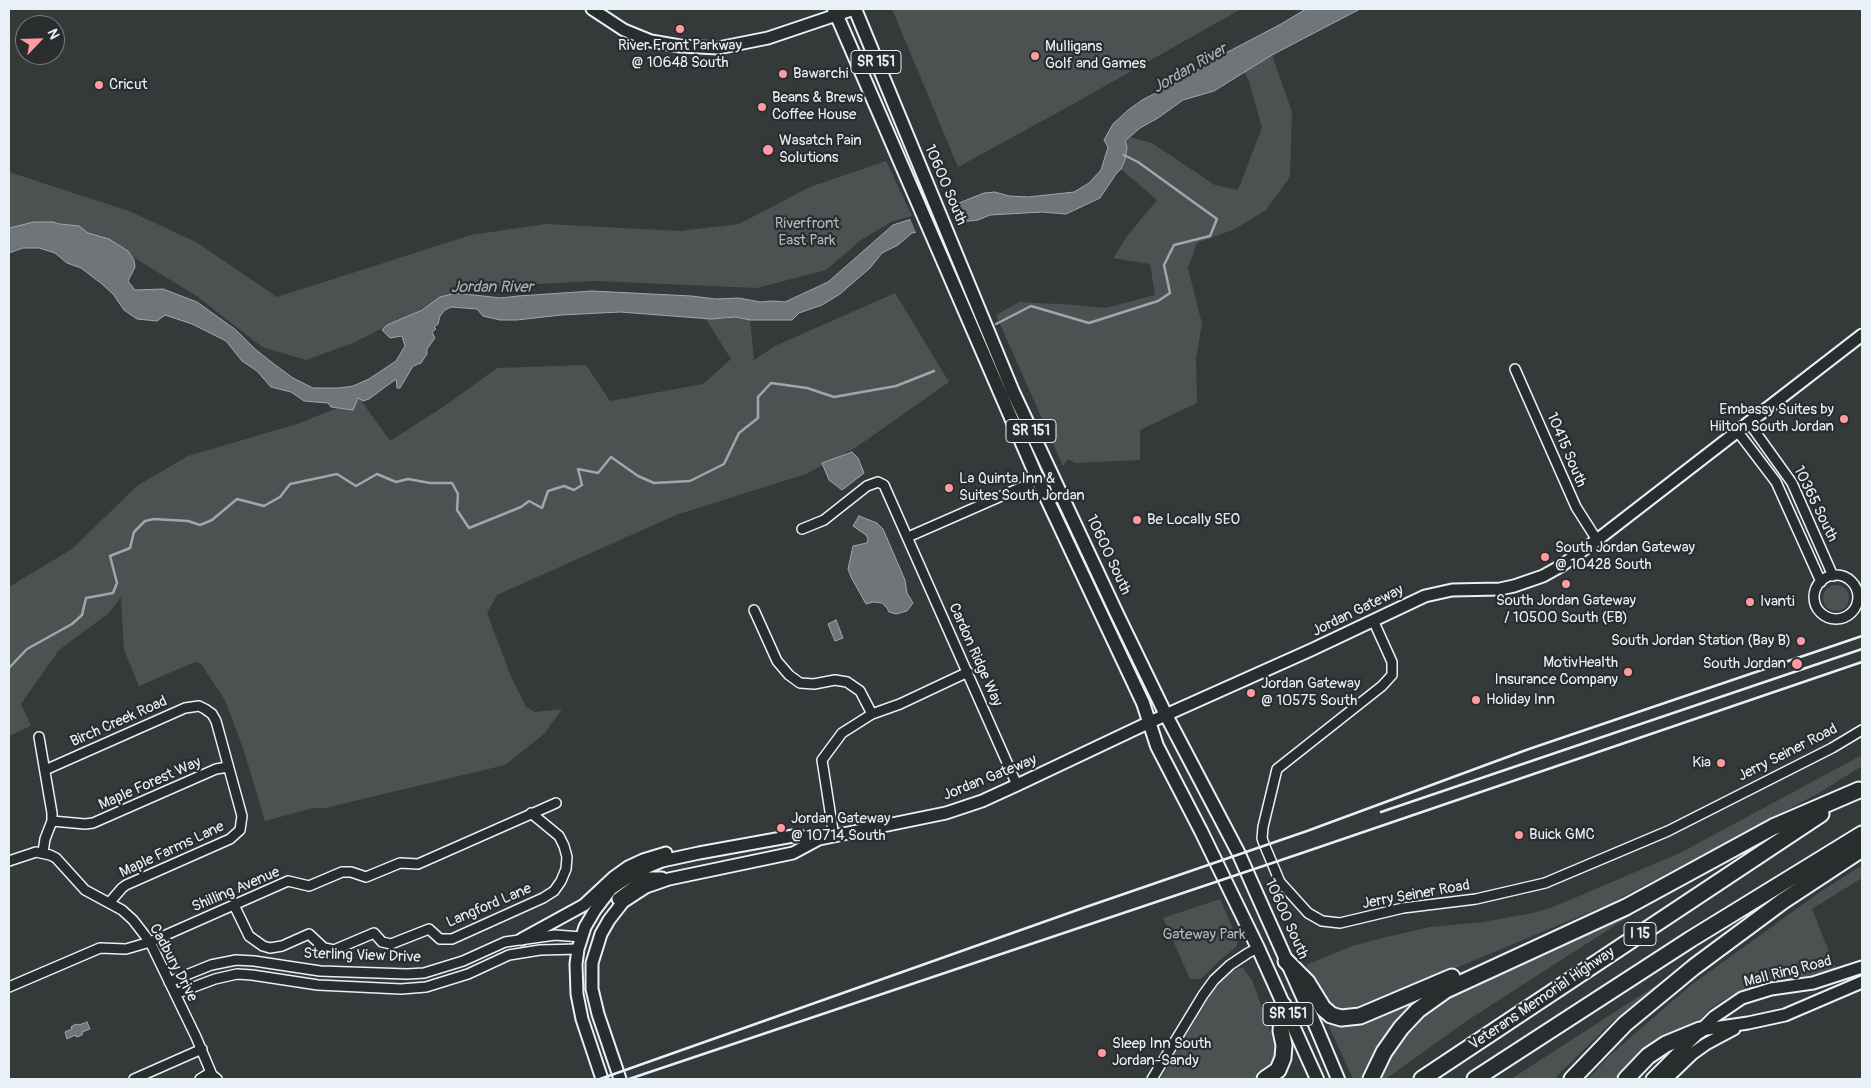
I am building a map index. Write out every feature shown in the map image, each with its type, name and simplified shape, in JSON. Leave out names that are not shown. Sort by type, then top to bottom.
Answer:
[{"type":"highway","points":[[1371,1079],[1394,1038],[1409,1019],[1428,1002],[1457,984],[1626,907],[1773,827],[1861,789]]},
{"type":"highway","name":"Veterans Memorial Highway","points":[[1422,1079],[1756,856],[1861,789]]},
{"type":"highway","name":"Veterans Memorial Highway","points":[[1475,1079],[1691,939],[1862,834]]},
{"type":"highway","points":[[1572,1079],[1625,1024],[1694,968],[1783,901],[1862,849]]},
{"type":"highway","points":[[1286,960],[1307,982],[1323,1008],[1334,1016],[1348,1019],[1360,1016],[1460,974],[1536,948]]},
{"type":"highway","points":[[1265,1079],[1278,1070],[1283,1058],[1284,1045],[1280,1031],[1283,1005]]},
{"type":"highway","points":[[1626,1079],[1648,1056],[1666,1044],[1700,1030]]},
{"type":"main road","points":[[592,9],[624,30],[651,41],[680,46],[718,48],[768,38],[835,12],[854,9]]},
{"type":"main road","name":"10600 South","points":[[854,9],[1013,392],[1166,715],[1238,852],[1338,1079]]},
{"type":"main road","name":"10600 South","points":[[835,12],[1038,480],[1143,703],[1157,746],[1258,948],[1317,1079]]},
{"type":"main road","name":"Jordan Gateway","points":[[602,1079],[582,1019],[577,994],[576,964],[595,910],[611,889],[638,871],[662,861],[687,855],[793,836],[819,839],[834,837],[946,813],[982,801],[1150,722],[1311,650],[1411,601],[1452,590],[1500,588],[1533,580],[1561,566],[1597,540],[1862,335]]},
{"type":"main road","name":"Jordan Gateway","points":[[620,1079],[596,1008],[592,989],[592,963],[601,934],[623,902],[646,887],[669,879],[793,853],[819,839]]},
{"type":"main road","points":[[522,939],[584,905],[614,877],[628,867],[662,853],[673,852],[687,855]]},
{"type":"main road","points":[[596,1008],[587,994],[588,949],[582,943],[593,934],[615,900],[632,886],[646,878],[669,879]]},
{"type":"main road","name":"Mall Ring Road","points":[[1652,1079],[1700,1030],[1728,1006],[1742,998],[1771,989],[1814,983],[1862,967]]},
{"type":"main road","points":[[1802,1009],[1803,1004],[1810,998],[1862,975]]},
{"type":"main road","points":[[1700,1030],[1748,1023],[1784,1015],[1862,982]]},
{"type":"main road","points":[[1666,1079],[1692,1054],[1706,1044],[1748,1023]]},
{"type":"street","name":"10415 South","points":[[1515,369],[1576,507],[1597,540]]},
{"type":"street","name":"10365 South","points":[[1749,424],[1792,483],[1833,576]]},
{"type":"street","name":"10365 South","points":[[1738,432],[1776,482],[1821,582]]},
{"type":"street","points":[[908,537],[1038,480]]},
{"type":"street","name":"Cardon Ridge Way","points":[[802,529],[824,520],[868,486],[878,482],[884,484],[1017,785]]},
{"type":"street","points":[[1833,576],[1841,576],[1848,579],[1857,591],[1858,599],[1856,606],[1848,616],[1840,619],[1825,616],[1815,604],[1816,588],[1821,582],[1833,576]]},
{"type":"street","points":[[754,610],[777,661],[789,675],[800,683],[814,684],[835,680],[848,682],[860,691],[872,714]]},
{"type":"street","name":"Jerry Seiner Road","points":[[1373,620],[1392,662],[1392,675],[1382,686],[1277,769],[1263,827],[1264,844],[1280,882],[1308,913],[1322,921],[1340,923],[1403,908],[1476,899],[1545,883],[1668,831],[1832,748],[1862,730]]},
{"type":"street","points":[[834,837],[822,760],[842,733],[872,714],[900,704],[968,672]]},
{"type":"street","name":"Birch Creek Road","points":[[45,770],[185,708],[199,706],[205,709]]},
{"type":"street","name":"Maple Farms Lane","points":[[109,903],[126,885],[230,839],[240,830],[242,816],[216,721],[212,714],[205,709]]},
{"type":"street","points":[[9,861],[36,852],[43,852],[52,821],[40,737]]},
{"type":"street","name":"Maple Forest Way","points":[[52,821],[93,823],[216,769],[228,767]]},
{"type":"street","name":"Shilling Avenue","points":[[9,987],[100,948],[126,948],[150,942],[288,881],[309,886],[342,872],[352,872],[366,877],[400,864],[418,864],[556,802]]},
{"type":"street","name":"Langford Lane","points":[[234,905],[249,936],[262,946],[270,948],[282,946],[309,934],[324,948],[334,950],[374,933],[382,942],[391,944],[429,929],[440,939],[452,939],[543,898],[554,891],[562,881],[567,857],[564,846],[559,836],[532,813]]},
{"type":"street","name":"Cadbury Drive","points":[[43,852],[56,858],[85,890],[122,910],[142,930],[150,942],[215,1077]]},
{"type":"street","name":"Sterling View Drive","points":[[169,982],[211,965],[236,960],[320,971],[407,974],[424,973],[463,961],[505,942],[556,935],[582,943]]},
{"type":"street","name":"Sterling View Drive","points":[[175,994],[215,978],[237,974],[318,985],[401,989],[426,987],[468,974],[509,955],[582,943]]},
{"type":"street","points":[[1152,1079],[1214,980],[1230,964],[1258,948]]},
{"type":"street","points":[[134,1079],[202,1049]]},
{"type":"street","points":[[200,1079],[204,1075],[215,1077]]},
{"type":"green space","name":"Mulligans Golf and Games","points":[[892,9],[1241,9],[958,167]]},
{"type":"green space","points":[[1272,55],[1292,112],[1290,177],[1266,210],[1235,229],[1197,243],[1188,268],[1202,324],[1196,359],[1197,403],[1140,430],[1140,460],[1075,463],[1068,459],[1063,466],[996,315],[1019,302],[1105,308],[1155,295],[1150,264],[1113,258],[1128,235],[1157,200],[1121,169],[1127,147],[1125,141],[1129,137],[1152,143],[1215,185],[1238,190],[1262,128],[1249,81],[1244,72]]},
{"type":"green space","name":"Riverfront East Park","points":[[886,161],[912,216],[891,222],[861,240],[826,270],[757,288],[596,281],[463,288],[353,343],[306,360],[262,347],[198,297],[120,249],[56,221],[9,230],[9,172],[129,211],[196,242],[277,297],[471,235],[546,224],[680,231],[739,224],[810,187]]},
{"type":"green space","points":[[895,293],[949,382],[855,448],[806,474],[676,515],[497,595],[487,613],[511,677],[526,707],[535,712],[562,709],[544,734],[505,765],[325,808],[313,808],[265,821],[243,748],[225,700],[201,664],[195,662],[139,686],[124,650],[121,597],[109,613],[59,650],[21,704],[31,726],[9,736],[9,587],[72,549],[137,486],[188,456],[297,424],[360,399],[390,441],[449,403],[497,368],[586,365],[610,401],[703,384],[731,359],[705,318],[724,319],[736,317],[750,320],[754,360],[775,346]]},
{"type":"green space","points":[[1836,585],[1845,589],[1849,598],[1845,607],[1836,611],[1827,607],[1823,598],[1827,589]]},
{"type":"green space","points":[[1862,755],[1862,766],[1819,793],[1609,904],[1360,1008],[1342,1010],[1332,1005],[1325,998],[1306,965],[1352,946],[1382,938],[1430,927],[1483,922],[1533,913],[1553,907],[1680,853]]},
{"type":"green space","points":[[1862,865],[1862,878],[1812,909],[1836,969],[1795,979],[1777,980],[1745,989],[1720,1002],[1709,1010],[1697,1023],[1663,1038],[1619,1079],[1588,1079],[1609,1056],[1691,985],[1820,892]]},
{"type":"green space","name":"Gateway Park","points":[[1220,899],[1237,938],[1237,946],[1201,979],[1190,979],[1163,918]]},
{"type":"green space","points":[[1639,906],[1642,908],[1465,1022],[1386,1079],[1379,1079],[1386,1063],[1408,1029],[1438,1003],[1463,988],[1585,935]]},
{"type":"green space","points":[[1244,968],[1252,980],[1274,1041],[1276,1051],[1273,1065],[1252,1079],[1160,1079],[1212,992],[1230,972]]},
{"type":"green space","points":[[1669,977],[1613,1021],[1554,1079],[1511,1079]]},
{"type":"green space","points":[[1427,994],[1410,1008],[1364,1079],[1353,1079],[1329,1027],[1329,1022]]},
{"type":"shaded area","points":[[1306,9],[1360,9],[1272,55],[1214,91],[1183,100],[1140,128],[1125,141],[1127,147],[1125,160],[1121,169],[1100,198],[1066,214],[1042,212],[990,215],[978,220],[912,233],[898,245],[882,253],[870,268],[840,294],[822,305],[799,313],[792,320],[750,320],[736,317],[711,319],[620,312],[500,320],[483,316],[477,309],[451,307],[445,310],[440,316],[438,324],[434,327],[436,329],[432,332],[435,338],[427,349],[427,354],[421,363],[413,366],[400,388],[397,388],[396,379],[369,399],[363,401],[358,398],[353,410],[331,407],[328,403],[304,401],[291,392],[271,387],[257,371],[242,361],[226,341],[192,324],[165,315],[157,321],[137,319],[124,310],[113,294],[102,284],[81,268],[67,263],[55,253],[39,248],[23,248],[9,253],[9,228],[34,222],[54,222],[79,226],[88,233],[109,239],[128,251],[134,260],[135,267],[128,281],[135,290],[163,289],[197,302],[236,330],[274,364],[293,378],[313,388],[353,386],[369,379],[396,361],[405,346],[402,336],[390,338],[382,330],[387,325],[422,310],[440,297],[456,293],[501,298],[592,291],[785,302],[828,282],[893,225],[949,207],[984,193],[995,192],[1009,196],[1028,197],[1074,192],[1089,183],[1101,170],[1108,147],[1104,140],[1113,124],[1127,111],[1142,100],[1174,84],[1220,56]]},
{"type":"shaded area","points":[[852,452],[858,458],[864,473],[842,490],[829,480],[822,463]]},
{"type":"shaded area","points":[[859,516],[877,523],[883,529],[905,580],[907,593],[913,603],[907,611],[896,614],[889,612],[882,603],[873,602],[866,604],[851,577],[848,569],[853,546],[867,543],[868,539],[866,535],[853,526]]},
{"type":"shaded area","points":[[836,620],[843,638],[835,641],[828,624]]},
{"type":"shaded area","points":[[87,1022],[90,1029],[82,1032],[83,1034],[80,1036],[76,1037],[75,1035],[67,1039],[65,1032],[72,1029],[71,1027],[74,1025]]},
{"type":"pier","points":[[949,204],[958,225],[917,235],[910,218]]},
{"type":"waterway","points":[[996,324],[1031,306],[1089,323],[1158,301],[1170,293],[1164,265],[1174,245],[1210,236],[1217,219],[1138,162],[1124,155]]},
{"type":"waterway","points":[[9,668],[27,649],[72,624],[82,615],[86,598],[113,593],[117,583],[110,556],[130,548],[134,532],[145,521],[154,519],[188,521],[200,525],[212,520],[237,499],[264,506],[280,497],[290,484],[337,474],[356,486],[377,474],[396,482],[408,479],[430,483],[452,483],[458,494],[457,510],[469,528],[521,507],[529,501],[542,508],[548,491],[564,486],[574,490],[582,485],[578,469],[598,473],[611,457],[638,476],[654,483],[690,481],[724,464],[739,433],[758,418],[758,397],[771,383],[807,388],[834,397],[896,386],[934,371]]},
{"type":"railway","points":[[600,1079],[1307,831],[1529,749],[1862,636]]},
{"type":"railway","points":[[1381,812],[1862,649]]},
{"type":"railway","points":[[629,1079],[1299,854],[1862,662]]},
{"type":"place","name":"River Front Parkway @ 10648 South","points":[[680,29]]},
{"type":"place","name":"Mulligans Golf and Games","points":[[1035,56]]},
{"type":"place","name":"Bawarchi","points":[[783,74]]},
{"type":"place","name":"Cricut","points":[[99,85]]},
{"type":"place","name":"Beans & Brews Coffee House","points":[[762,107]]},
{"type":"place","name":"Wasatch Pain Solutions","points":[[768,150]]},
{"type":"place","name":"Embassy Suites by Hilton South Jordan","points":[[1844,419]]},
{"type":"place","name":"La Quinta Inn & Suites South Jordan","points":[[949,488]]},
{"type":"place","name":"Be Locally SEO","points":[[1137,520]]},
{"type":"place","name":"South Jordan Gateway @ 10428 South","points":[[1545,557]]},
{"type":"place","name":"South Jordan Gateway / 10500 South (EB)","points":[[1566,584]]},
{"type":"place","name":"Ivanti","points":[[1750,602]]},
{"type":"place","name":"South Jordan Station (Bay B)","points":[[1801,641]]},
{"type":"place","name":"South Jordan","points":[[1797,664]]},
{"type":"place","name":"MotivHealth Insurance Company","points":[[1628,672]]},
{"type":"place","name":"Jordan Gateway @ 10575 South","points":[[1251,693]]},
{"type":"place","name":"Holiday Inn","points":[[1476,700]]},
{"type":"place","name":"Kia","points":[[1721,763]]},
{"type":"place","name":"Jordan Gateway @ 10714 South","points":[[781,828]]},
{"type":"place","name":"Buick GMC","points":[[1519,835]]},
{"type":"place","name":"Sleep Inn South Jordan-Sandy","points":[[1102,1053]]},
{"type":"water label","name":"Jordan River","points":[[1190,69]]},
{"type":"water label","name":"Jordan River","points":[[492,288]]}]
